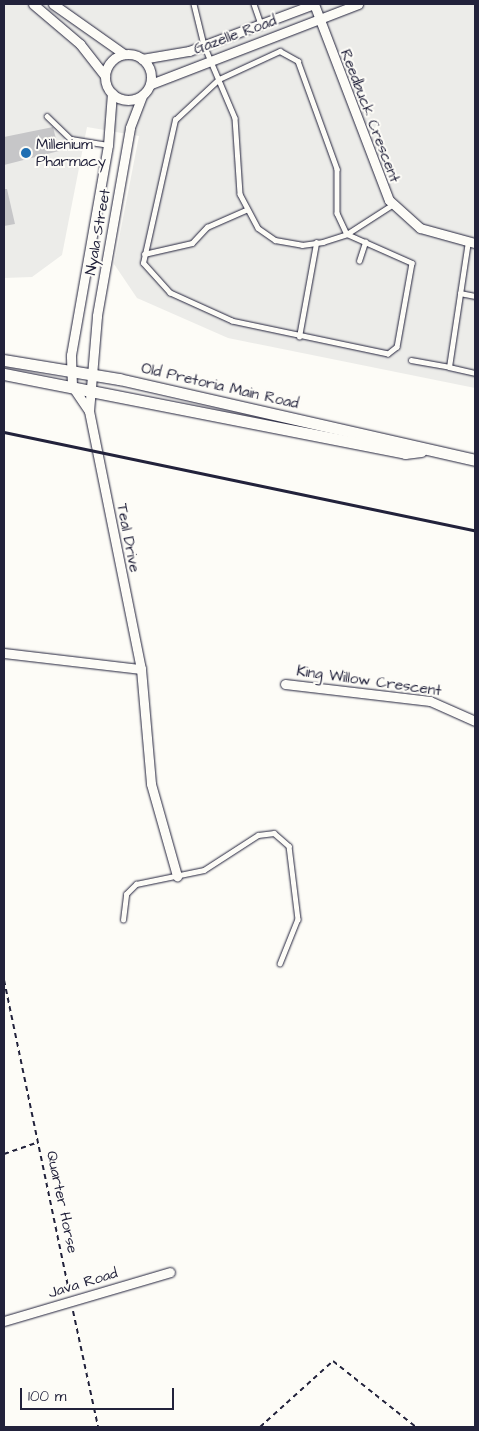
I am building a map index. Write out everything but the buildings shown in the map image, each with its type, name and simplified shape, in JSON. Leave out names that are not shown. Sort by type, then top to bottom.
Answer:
[{"type":"main road","name":"Old Pretoria Main Road","points":[[4,360],[94,374],[475,460]]},
{"type":"main road","name":"Old Pretoria Main Road","points":[[4,374],[93,390],[405,453],[428,450]]},
{"type":"street","points":[[33,4],[80,44],[105,76],[112,93],[128,101],[142,96],[150,84],[150,69],[142,59],[124,54],[58,5]]},
{"type":"street","name":"Gazelle Road","points":[[142,59],[204,45],[314,4]]},
{"type":"street","name":"Reedbuck Crescent","points":[[314,4],[381,187],[392,205],[420,228],[472,242]]},
{"type":"street","name":"Gazelle Road","points":[[150,84],[210,59],[358,4]]},
{"type":"street","points":[[105,76],[110,62],[124,54]]},
{"type":"street","name":"Nyala Street","points":[[72,386],[71,371],[77,312],[108,145],[112,93]]},
{"type":"street","name":"Nyala Street","points":[[93,390],[97,316],[130,128],[142,96]]},
{"type":"street","name":"Teal Drive","points":[[72,386],[89,411]]},
{"type":"street","name":"Teal Drive","points":[[93,390],[89,411],[141,669],[151,784],[177,876]]},
{"type":"street","points":[[4,653],[141,669]]},
{"type":"street","name":"King Willow Crescent","points":[[285,684],[430,702],[475,721]]},
{"type":"street","name":"Java Road","points":[[4,1321],[170,1272]]},
{"type":"lane","points":[[194,4],[204,45],[224,88],[236,127],[240,194],[246,210],[270,238],[302,245],[316,243],[347,234],[392,205]]},
{"type":"lane","points":[[254,4],[261,24]]},
{"type":"lane","points":[[280,51],[298,61],[337,169],[337,214],[347,234],[412,263],[397,348],[380,353],[232,321],[170,293],[143,262],[170,127],[219,79],[280,51]]},
{"type":"lane","points":[[47,116],[71,139],[108,145]]},
{"type":"lane","points":[[144,254],[192,243],[207,227],[246,210]]},
{"type":"lane","points":[[359,261],[365,242]]},
{"type":"lane","points":[[449,367],[460,293],[472,242]]},
{"type":"lane","points":[[299,337],[316,243]]},
{"type":"lane","points":[[460,293],[475,296]]},
{"type":"lane","points":[[411,360],[475,373]]},
{"type":"lane","points":[[123,920],[129,888],[211,867],[261,834],[274,833],[286,840],[298,919],[280,964]]},
{"type":"path","name":"Quarter Horse","points":[[4,980],[98,1427]]},
{"type":"path","points":[[4,1154],[38,1142]]},
{"type":"path","points":[[260,1427],[333,1360],[416,1427]]},
{"type":"shaded area","points":[[4,4],[475,4],[475,388],[228,338],[137,298],[114,264],[139,136],[87,127],[62,255],[32,277],[4,278]]},
{"type":"railway","points":[[4,432],[475,530]]},
{"type":"place","name":"Millenium Pharmacy","points":[[26,153]]}]
